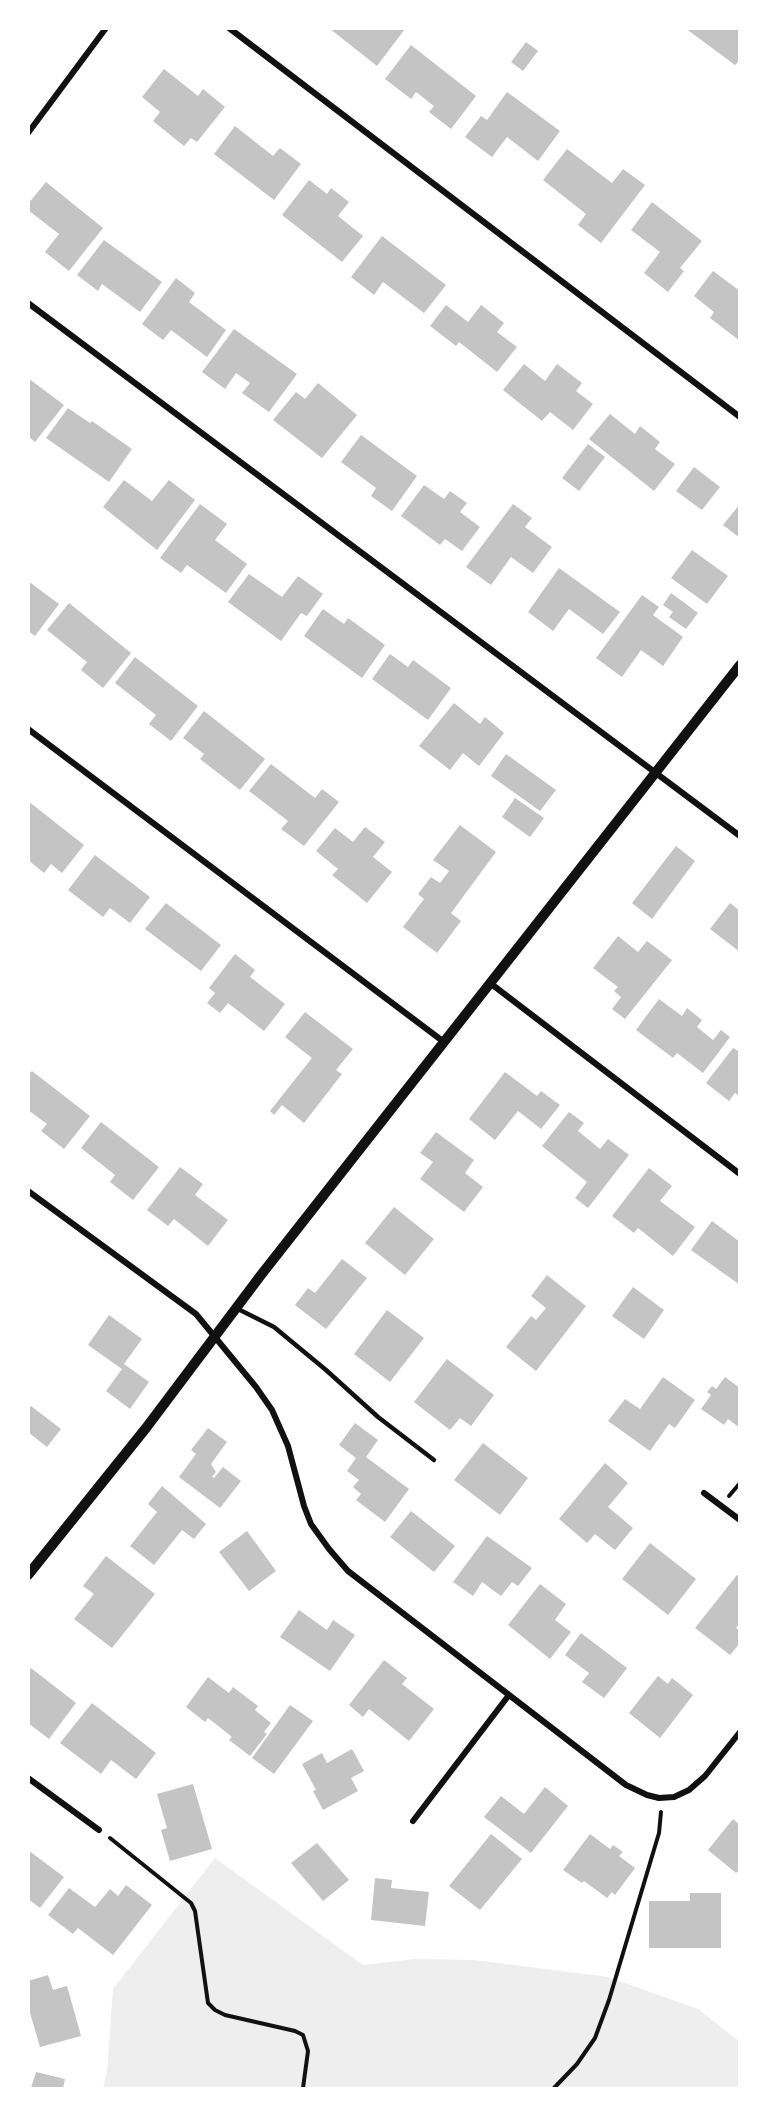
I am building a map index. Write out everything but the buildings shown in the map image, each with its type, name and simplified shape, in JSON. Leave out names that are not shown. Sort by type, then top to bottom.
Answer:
[{"type":"street","points":[[28,133],[106,28]]},
{"type":"street","points":[[229,28],[740,417]]},
{"type":"street","points":[[28,303],[656,771],[737,834]]},
{"type":"street","points":[[28,1575],[146,1428],[236,1308],[740,665]]},
{"type":"street","points":[[28,729],[444,1041]]},
{"type":"street","points":[[490,983],[740,1174]]},
{"type":"street","points":[[28,1191],[196,1314],[272,1410],[288,1446],[311,1524],[348,1570],[627,1785],[659,1798],[674,1797],[689,1790],[705,1776],[740,1732]]},
{"type":"street","points":[[704,1493],[740,1520]]},
{"type":"street","points":[[414,1821],[509,1695]]},
{"type":"street","points":[[28,1778],[99,1830]]},
{"type":"lane","points":[[737,834],[740,825]]},
{"type":"lane","points":[[236,1308],[274,1327],[326,1370],[378,1418],[434,1460]]},
{"type":"path","points":[[554,2088],[565,2079],[595,2038],[609,2000],[662,1821],[659,1798]]},
{"type":"path","points":[[99,1830],[191,1903],[195,1911],[208,2003],[225,2015],[295,2031],[303,2035],[308,2051],[303,2088]]},
{"type":"shaded area","points":[[215,1858],[363,1965],[415,1959],[474,1960],[608,1977],[698,2009],[739,2041],[739,2088],[103,2088],[107,2071],[113,1989]]}]
